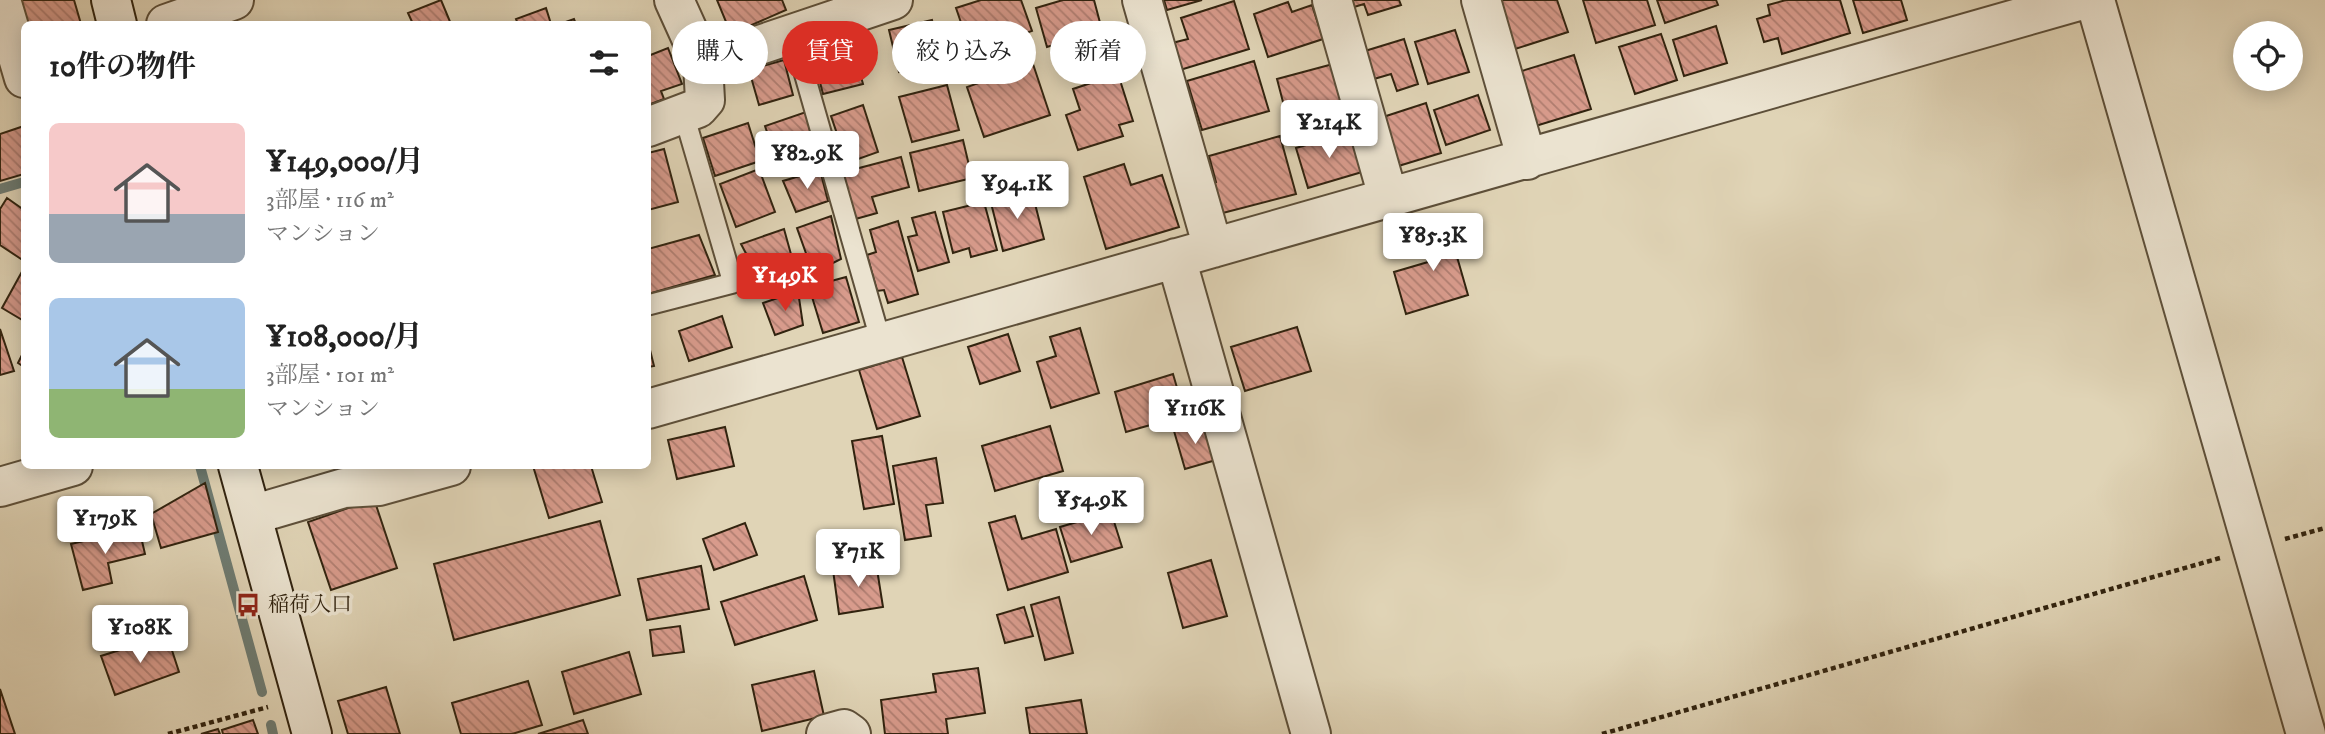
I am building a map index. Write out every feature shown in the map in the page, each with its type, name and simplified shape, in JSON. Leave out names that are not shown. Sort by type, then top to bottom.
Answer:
[{"type":"street","points":[[1,0],[21,68]]},
{"type":"street","points":[[111,0],[116,21]]},
{"type":"street","points":[[174,21],[234,0]]},
{"type":"street","points":[[674,0],[684,21]]},
{"type":"street","points":[[831,21],[892,0]]},
{"type":"street","points":[[1142,0],[1213,248]]},
{"type":"street","points":[[1332,0],[1389,200]]},
{"type":"street","points":[[1481,0],[1527,160]]},
{"type":"street","points":[[651,408],[1389,200],[2082,0]]},
{"type":"street","points":[[2095,0],[2306,734]]},
{"type":"street","points":[[651,126],[698,108],[705,100],[704,84]]},
{"type":"street","points":[[0,91],[21,85]]},
{"type":"street","points":[[1176,258],[1311,734]]},
{"type":"street","points":[[0,487],[63,469]]},
{"type":"street","points":[[240,469],[312,734]]},
{"type":"street","points":[[252,515],[344,488],[379,486],[440,469]]},
{"type":"street","points":[[826,734],[844,729],[851,734]]},
{"type":"lane","points":[[807,84],[880,342]]},
{"type":"lane","points":[[651,304],[733,283],[684,115]]},
{"type":"path","points":[[1602,734],[2253,548]]},
{"type":"path","points":[[168,734],[302,697]]},
{"type":"building","points":[[15,0],[74,0],[80,21],[23,21]]},
{"type":"building","points":[[441,0],[450,21],[412,21],[408,13]]},
{"type":"building","points":[[717,0],[782,0],[786,10],[761,21],[726,21]]},
{"type":"building","points":[[981,0],[1021,0],[1028,21],[960,21],[956,8]]},
{"type":"building","points":[[1063,0],[1094,0],[1100,21],[1050,21],[1050,46],[1047,47],[1036,8]]},
{"type":"building","points":[[1164,0],[1202,0],[1167,10]]},
{"type":"building","points":[[1352,0],[1399,0],[1401,5],[1368,15],[1364,4],[1354,7]]},
{"type":"building","points":[[1499,0],[1557,0],[1568,32],[1512,50]]},
{"type":"building","points":[[1583,0],[1647,0],[1655,25],[1596,43]]},
{"type":"building","points":[[1657,0],[1716,0],[1718,5],[1665,23]]},
{"type":"building","points":[[1786,0],[1840,0],[1850,33],[1782,54],[1778,38],[1764,42],[1757,19],[1770,15],[1768,5]]},
{"type":"building","points":[[1853,0],[1901,0],[1907,20],[1863,33]]},
{"type":"building","points":[[1234,1],[1249,49],[1180,70],[1172,43],[1188,39],[1181,18]]},
{"type":"building","points":[[1288,2],[1292,12],[1312,5],[1323,39],[1268,57],[1254,14]]},
{"type":"building","points":[[546,8],[550,21],[517,21],[516,19]]},
{"type":"building","points":[[1716,26],[1727,63],[1684,76],[1673,40]]},
{"type":"building","points":[[1455,30],[1469,72],[1428,84],[1415,42]]},
{"type":"building","points":[[1661,34],[1677,80],[1635,94],[1619,47]]},
{"type":"building","points":[[1404,39],[1418,84],[1397,91],[1391,74],[1374,79],[1365,51]]},
{"type":"building","points":[[668,48],[672,58],[672,84],[682,84],[661,91],[664,99],[651,104],[651,55]]},
{"type":"building","points":[[1574,55],[1591,109],[1529,128],[1512,74]]},
{"type":"building","points":[[782,61],[782,84],[790,84],[793,95],[759,105],[753,84],[768,84],[768,65]]},
{"type":"building","points":[[1254,61],[1269,111],[1202,130],[1187,81]]},
{"type":"building","points":[[1333,64],[1345,110],[1289,125],[1277,79]]},
{"type":"building","points":[[1036,73],[1050,115],[984,137],[967,87],[976,84],[1036,84]]},
{"type":"building","points":[[820,84],[863,84],[823,94]]},
{"type":"building","points":[[1088,84],[1121,84],[1133,121],[1119,125],[1123,136],[1078,150],[1066,115],[1080,110],[1073,89]]},
{"type":"building","points":[[947,85],[959,130],[912,142],[899,97]]},
{"type":"building","points":[[1478,95],[1490,130],[1446,145],[1434,110]]},
{"type":"building","points":[[1426,103],[1441,153],[1392,168],[1377,119]]},
{"type":"building","points":[[863,105],[878,152],[847,163],[831,116]]},
{"type":"building","points":[[806,112],[814,149],[776,158],[765,126]]},
{"type":"building","points":[[748,123],[760,161],[715,176],[703,138]]},
{"type":"building","points":[[21,127],[21,175],[0,181],[0,134]]},
{"type":"building","points":[[1350,132],[1362,172],[1308,188],[1296,148]]},
{"type":"building","points":[[1280,136],[1296,194],[1215,215],[1207,185],[1216,182],[1209,156]]},
{"type":"building","points":[[963,140],[972,178],[919,191],[910,153]]},
{"type":"building","points":[[664,149],[678,202],[651,209],[651,152]]},
{"type":"building","points":[[901,157],[909,187],[872,197],[877,213],[852,220],[840,173]]},
{"type":"building","points":[[1124,164],[1131,185],[1162,175],[1179,227],[1106,249],[1084,177]]},
{"type":"building","points":[[759,169],[775,212],[736,227],[720,184]]},
{"type":"building","points":[[820,170],[828,201],[796,212],[783,181]]},
{"type":"building","points":[[1032,192],[1044,239],[1003,251],[991,203]]},
{"type":"building","points":[[7,198],[21,208],[21,259],[0,245],[0,209]]},
{"type":"building","points":[[984,202],[997,250],[971,257],[969,248],[953,253],[943,212]]},
{"type":"building","points":[[935,212],[949,262],[918,271],[908,237],[917,235],[912,218]]},
{"type":"building","points":[[831,216],[841,259],[813,273],[797,228]]},
{"type":"building","points":[[898,221],[918,294],[888,303],[884,290],[877,291],[867,255],[876,252],[870,230]]},
{"type":"building","points":[[1447,222],[1468,295],[1406,314],[1394,272],[1428,262],[1418,230]]},
{"type":"building","points":[[784,229],[797,276],[762,284],[741,244]]},
{"type":"building","points":[[699,235],[715,275],[651,293],[651,248]]},
{"type":"building","points":[[21,273],[21,319],[2,308]]},
{"type":"building","points":[[846,277],[859,322],[823,333],[809,287]]},
{"type":"building","points":[[798,291],[803,325],[775,335],[763,303]]},
{"type":"building","points":[[722,316],[732,347],[689,361],[679,331]]},
{"type":"building","points":[[1297,327],[1311,371],[1245,391],[1231,347]]},
{"type":"building","points":[[1080,328],[1099,393],[1051,408],[1037,362],[1056,356],[1050,337]]},
{"type":"building","points":[[0,329],[14,371],[0,375]]},
{"type":"building","points":[[1008,334],[1020,371],[980,384],[968,347]]},
{"type":"building","points":[[902,357],[920,416],[877,429],[859,370]]},
{"type":"building","points":[[1173,374],[1185,415],[1126,432],[1115,392]]},
{"type":"building","points":[[1205,422],[1216,460],[1185,469],[1174,431]]},
{"type":"building","points":[[1050,426],[1063,471],[995,491],[982,446]]},
{"type":"building","points":[[725,427],[734,466],[677,479],[668,440]]},
{"type":"building","points":[[882,436],[894,504],[864,509],[852,441]]},
{"type":"building","points":[[936,458],[943,503],[926,505],[931,536],[905,540],[893,466]]},
{"type":"building","points":[[534,469],[592,469],[602,502],[549,518]]},
{"type":"building","points":[[205,483],[218,532],[161,548],[151,514]]},
{"type":"building","points":[[374,499],[397,568],[331,590],[308,522]]},
{"type":"building","points":[[1111,512],[1122,547],[1071,562],[1060,527]]},
{"type":"building","points":[[1015,516],[1022,539],[1056,529],[1068,572],[1008,590],[989,523]]},
{"type":"building","points":[[600,521],[620,595],[454,640],[434,564]]},
{"type":"building","points":[[745,523],[757,555],[714,570],[703,539]]},
{"type":"building","points":[[139,528],[145,554],[108,563],[112,583],[83,590],[71,544]]},
{"type":"building","points":[[1211,560],[1227,616],[1183,628],[1168,573]]},
{"type":"building","points":[[876,563],[883,607],[839,614],[833,570]]},
{"type":"building","points":[[701,566],[709,609],[647,620],[638,579]]},
{"type":"building","points":[[804,576],[817,620],[735,645],[721,602]]},
{"type":"building","points":[[1059,597],[1073,653],[1045,660],[1031,605]]},
{"type":"building","points":[[1024,607],[1033,636],[1005,643],[997,615]]},
{"type":"building","points":[[680,626],[684,652],[653,656],[650,630]]},
{"type":"building","points":[[167,635],[179,672],[115,695],[101,656]]},
{"type":"building","points":[[629,652],[641,694],[574,714],[562,672]]},
{"type":"building","points":[[978,668],[985,713],[946,719],[948,734],[885,734],[881,700],[936,692],[933,674]]},
{"type":"building","points":[[814,671],[824,716],[762,731],[752,685]]},
{"type":"building","points":[[528,681],[542,725],[512,734],[461,734],[452,703]]},
{"type":"building","points":[[386,687],[400,734],[348,734],[338,701]]},
{"type":"building","points":[[0,689],[15,734],[0,734]]},
{"type":"building","points":[[1081,700],[1087,734],[1030,734],[1026,708]]},
{"type":"building","points":[[253,720],[258,734],[223,734],[222,730]]},
{"type":"building","points":[[583,720],[588,734],[538,734]]},
{"type":"building","points":[[218,729],[220,734],[201,734]]},
{"type":"waterway","points":[[0,189],[21,183]]},
{"type":"waterway","points":[[201,469],[262,692]]},
{"type":"waterway","points":[[271,725],[273,734]]},
{"type":"place","name":"稲荷入口","points":[[248,605]]}]
